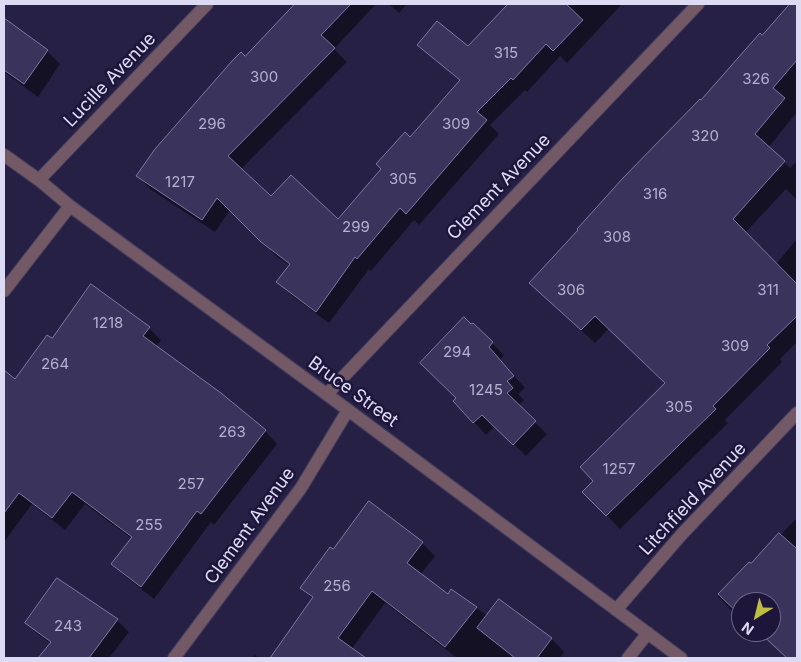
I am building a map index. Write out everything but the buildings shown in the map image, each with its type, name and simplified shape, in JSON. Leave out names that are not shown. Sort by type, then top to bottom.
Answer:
[{"type":"street","name":"Lucille Avenue","points":[[39,180],[207,4]]},
{"type":"street","name":"Clement Avenue","points":[[327,394],[698,4]]},
{"type":"street","name":"Bruce Street","points":[[4,154],[70,206],[327,394],[681,658]]},
{"type":"street","points":[[4,291],[70,206]]},
{"type":"street","name":"Clement Avenue","points":[[174,658],[301,488],[348,410]]},
{"type":"street","name":"Litchfield Avenue","points":[[616,610],[682,534],[797,413]]},
{"type":"street","points":[[628,658],[648,634]]}]
